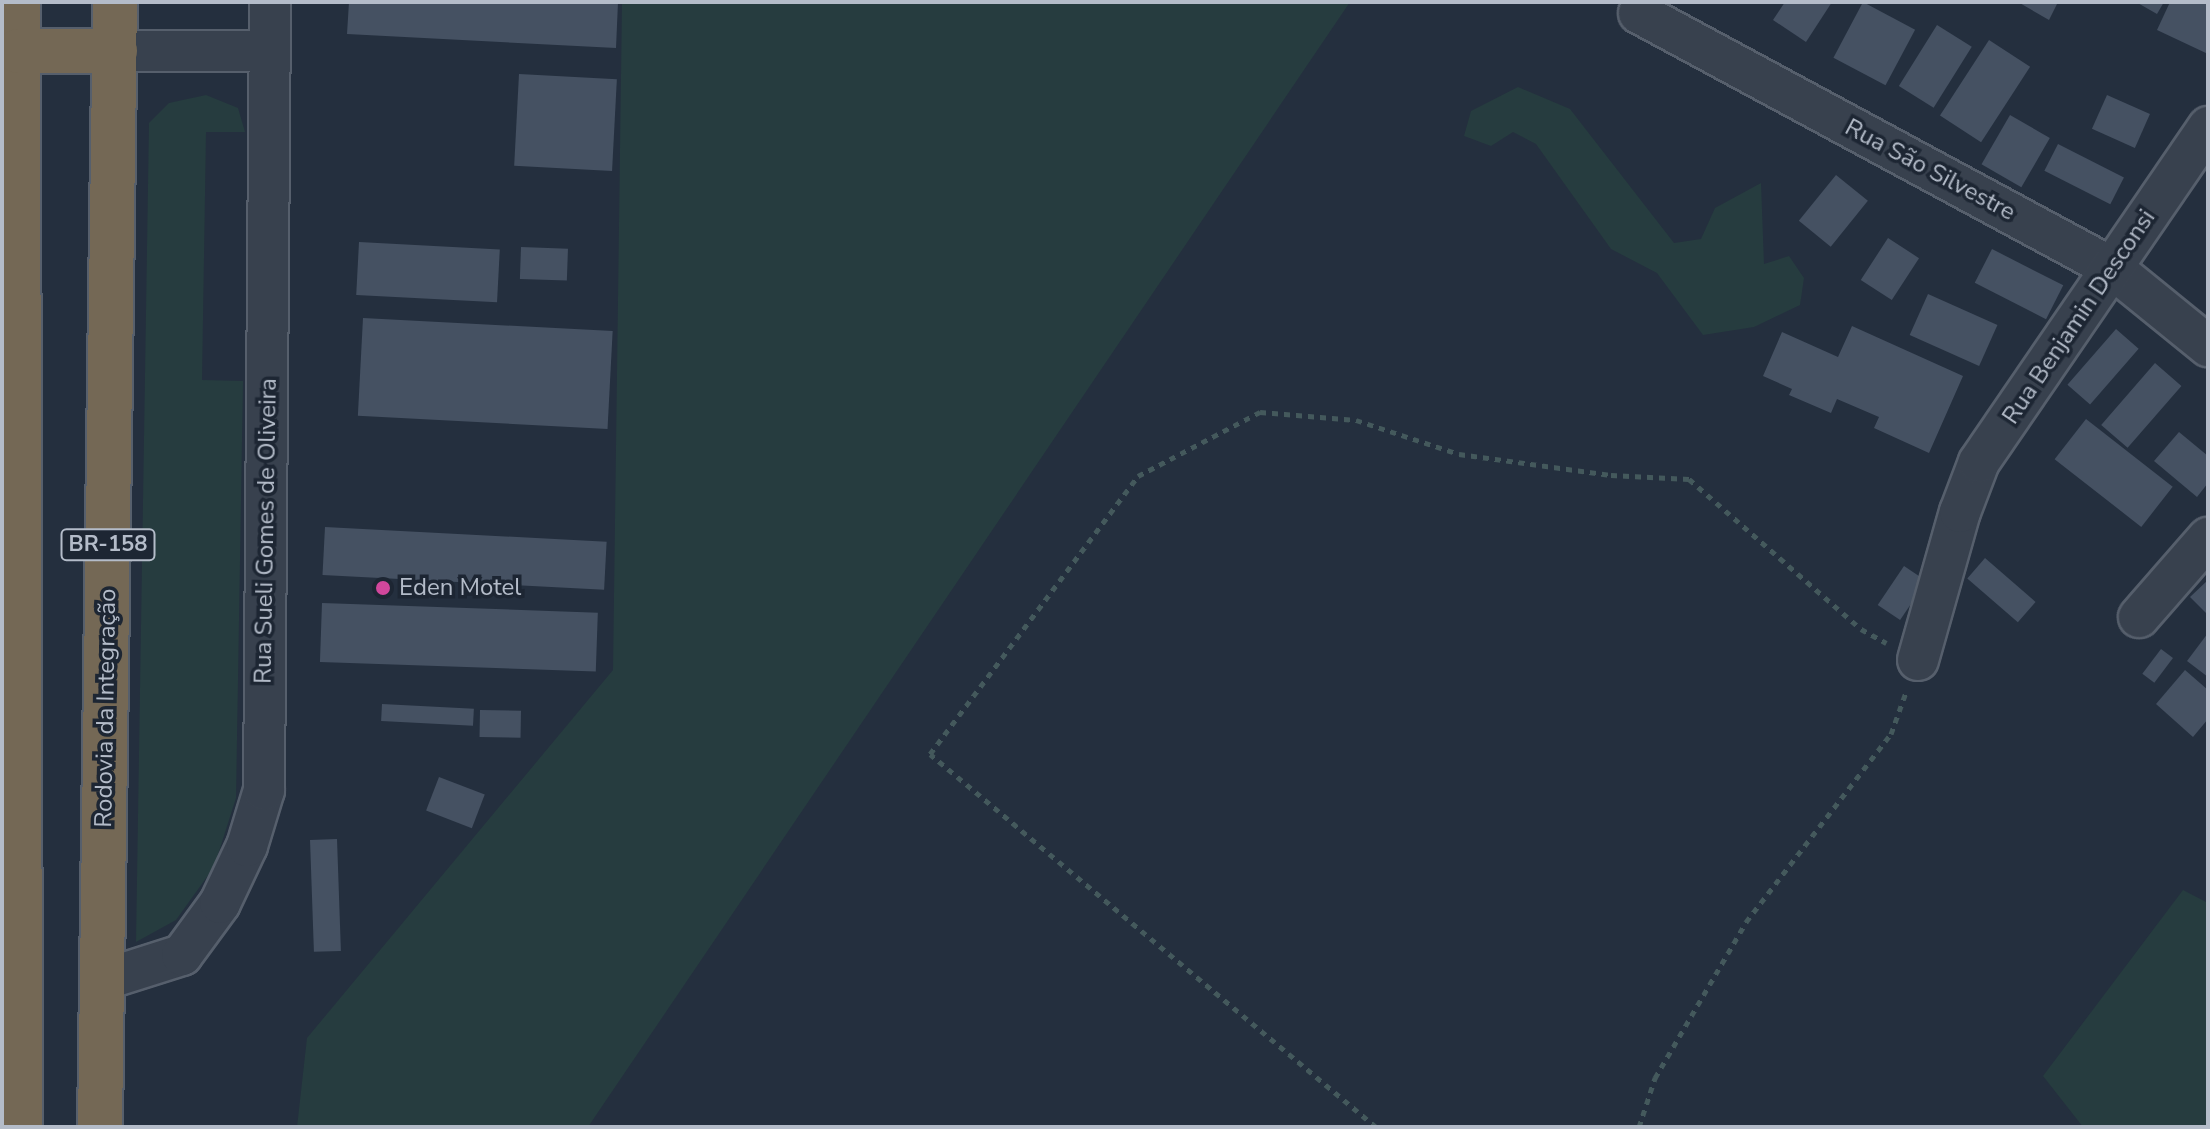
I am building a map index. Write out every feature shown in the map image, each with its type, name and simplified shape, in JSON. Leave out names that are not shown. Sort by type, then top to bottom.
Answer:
[{"type":"highway","points":[[18,2],[20,1127]]},
{"type":"highway","name":"Rodovia da Integração","points":[[100,1127],[115,2]]},
{"type":"highway","points":[[18,51],[115,51]]},
{"type":"street","name":"Rua Sueli Gomes de Oliveira","points":[[103,980],[182,955],[220,903],[247,846],[264,790],[270,2]]},
{"type":"street","name":"Rua São Silvestre","points":[[1639,13],[2112,268],[2208,346]]},
{"type":"street","points":[[115,51],[270,51]]},
{"type":"street","name":"Rua Benjamin Desconsi","points":[[1918,660],[1960,512],[1979,462],[2208,127]]},
{"type":"street","points":[[2139,617],[2208,538]]},
{"type":"path","points":[[1376,1127],[930,754],[1138,476],[1260,412],[1356,420],[1459,454],[1611,475],[1689,479],[1861,629],[1918,660],[1891,734],[1746,922],[1655,1078],[1639,1127]]},
{"type":"green space","points":[[622,2],[1350,2],[588,1127],[297,1127],[307,1038],[613,670]]},
{"type":"green space","points":[[1518,87],[1570,109],[1674,243],[1701,239],[1715,208],[1761,183],[1764,264],[1789,256],[1804,278],[1800,305],[1754,327],[1703,335],[1657,273],[1611,249],[1536,144],[1513,132],[1491,146],[1464,136],[1471,111]]},
{"type":"green space","points":[[206,95],[238,108],[245,132],[206,132],[202,380],[243,381],[236,798],[214,867],[176,920],[136,942],[149,123],[169,103]]},
{"type":"green space","points":[[2183,890],[2208,903],[2208,1127],[2083,1127],[2043,1076]]},
{"type":"building","points":[[349,2],[618,2],[616,48],[347,34]]},
{"type":"building","points":[[1785,2],[1832,2],[1806,42],[1773,20]]},
{"type":"building","points":[[1863,2],[1915,30],[1886,85],[1833,58]]},
{"type":"building","points":[[2018,2],[2058,2],[2049,20]]},
{"type":"building","points":[[2136,2],[2164,2],[2157,14]]},
{"type":"building","points":[[2170,2],[2208,2],[2208,54],[2157,30]]},
{"type":"building","points":[[1937,25],[1972,47],[1934,108],[1899,86]]},
{"type":"building","points":[[1989,40],[2030,67],[1981,142],[1940,115]]},
{"type":"building","points":[[519,74],[617,79],[612,171],[514,166]]},
{"type":"building","points":[[2107,95],[2150,114],[2135,148],[2092,129]]},
{"type":"building","points":[[2010,115],[2050,138],[2021,187],[1982,164]]},
{"type":"building","points":[[2058,144],[2124,178],[2110,204],[2044,171]]},
{"type":"building","points":[[1836,175],[1868,201],[1831,247],[1799,221]]},
{"type":"building","points":[[1888,238],[1919,258],[1892,300],[1861,280]]},
{"type":"building","points":[[359,242],[500,249],[497,302],[356,295]]},
{"type":"building","points":[[521,247],[568,249],[567,281],[520,279]]},
{"type":"building","points":[[1992,249],[2063,285],[2046,319],[1975,283]]},
{"type":"building","points":[[1928,294],[1997,325],[1979,366],[1910,335]]},
{"type":"building","points":[[363,318],[613,331],[608,429],[358,416]]},
{"type":"building","points":[[1852,326],[1963,376],[1929,453],[1874,428],[1879,417],[1837,399],[1831,413],[1789,395],[1792,389],[1763,376],[1782,332],[1838,357]]},
{"type":"building","points":[[2116,329],[2139,349],[2090,405],[2067,385]]},
{"type":"building","points":[[2155,363],[2181,386],[2128,448],[2101,425]]},
{"type":"building","points":[[2086,419],[2173,487],[2141,527],[2055,459]]},
{"type":"building","points":[[2179,432],[2208,456],[2208,483],[2197,497],[2154,461]]},
{"type":"building","points":[[325,527],[607,542],[604,590],[322,575]]},
{"type":"building","points":[[1985,558],[2036,602],[2018,622],[1967,578]]},
{"type":"building","points":[[1904,566],[1926,581],[1900,620],[1878,605]]},
{"type":"building","points":[[2208,580],[2208,615],[2190,597]]},
{"type":"building","points":[[322,603],[598,613],[596,672],[320,662]]},
{"type":"building","points":[[2208,633],[2208,677],[2187,661]]},
{"type":"building","points":[[2161,649],[2173,658],[2154,683],[2142,674]]},
{"type":"building","points":[[2185,670],[2208,690],[2208,719],[2193,737],[2156,704]]},
{"type":"building","points":[[382,704],[474,709],[473,726],[381,721]]},
{"type":"building","points":[[480,710],[521,711],[521,738],[480,737]]},
{"type":"building","points":[[439,777],[485,795],[472,828],[426,811]]},
{"type":"building","points":[[337,839],[341,951],[314,952],[310,840]]},
{"type":"place","name":"Eden Motel","points":[[383,588]]}]
